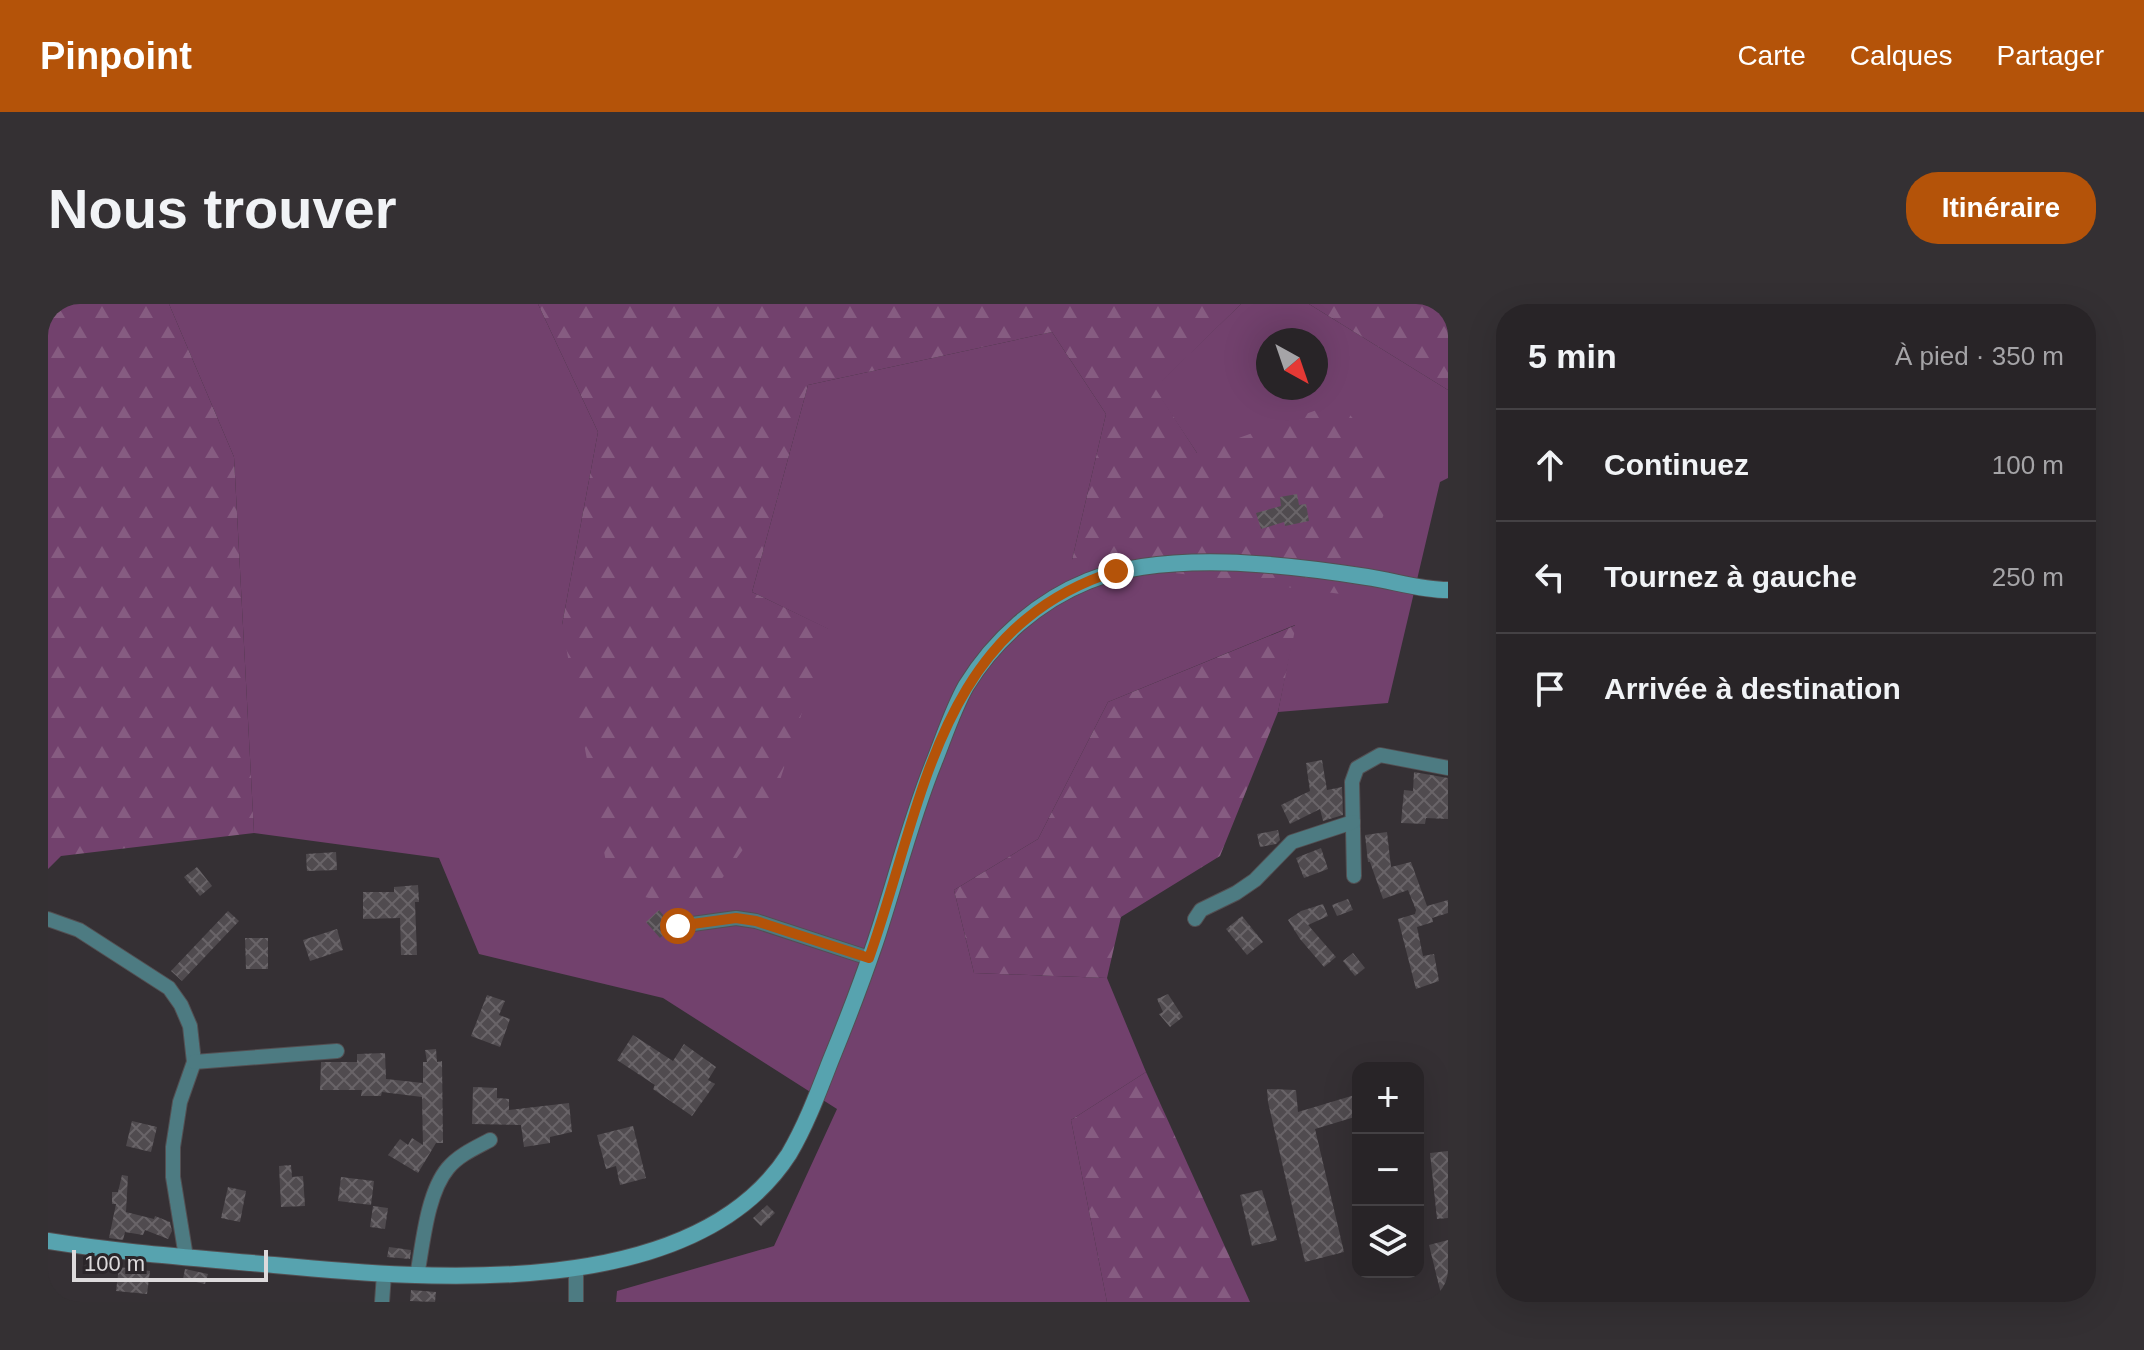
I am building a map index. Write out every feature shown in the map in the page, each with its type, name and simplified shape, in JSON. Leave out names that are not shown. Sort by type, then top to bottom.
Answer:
[{"type":"street","points":[[48,1241],[110,1251],[384,1274],[543,1277],[626,1264],[695,1238],[745,1205],[771,1181],[791,1152],[810,1112],[869,958],[912,820],[964,690],[1012,630],[1042,605],[1072,588],[1116,571],[1142,566],[1221,563],[1322,570],[1448,590]]},
{"type":"street","points":[[1354,876],[1353,774],[1366,761],[1380,755],[1448,768]]},
{"type":"street","points":[[1195,919],[1201,910],[1255,880],[1292,842],[1353,822]]},
{"type":"street","points":[[678,926],[736,918],[756,921],[869,958]]},
{"type":"street","points":[[48,919],[79,930],[169,988],[190,1026],[194,1062],[180,1102],[173,1147],[173,1177],[186,1257]]},
{"type":"street","points":[[194,1062],[337,1051]]},
{"type":"street","points":[[417,1276],[438,1183],[460,1157],[490,1140]]},
{"type":"street","points":[[576,1273],[576,1302]]},
{"type":"street","points":[[382,1302],[384,1274]]},
{"type":"green space","points":[[48,304],[169,304],[234,457],[254,833],[61,856],[48,869]]},
{"type":"green space","points":[[169,304],[538,304],[598,432],[562,625],[828,629],[752,592],[808,385],[1052,332],[1106,414],[1072,560],[1197,453],[1154,388],[1241,304],[1309,304],[1448,390],[1448,478],[1440,482],[1388,703],[1278,712],[1295,625],[1108,702],[1038,839],[954,890],[974,973],[1107,978],[1146,1072],[1071,1120],[1107,1302],[616,1302],[617,1291],[774,1246],[837,1109],[663,998],[479,954],[439,858],[254,833],[234,457]]},
{"type":"green space","points":[[538,304],[1241,304],[1155,388],[1197,453],[1339,402],[1401,475],[1349,595],[1072,560],[1106,414],[1052,332],[808,385],[752,592],[829,629],[769,814],[699,910],[611,889],[562,625],[598,432]]},
{"type":"green space","points":[[1309,304],[1448,304],[1448,390]]},
{"type":"green space","points":[[1296,625],[1278,712],[1220,856],[1121,917],[1107,978],[974,973],[954,890],[1038,839],[1108,702]]},
{"type":"green space","points":[[1146,1072],[1250,1302],[1107,1302],[1071,1120]]},
{"type":"building","points":[[1297,494],[1299,505],[1306,504],[1309,521],[1285,526],[1284,522],[1261,529],[1256,513],[1281,506],[1280,497]]},
{"type":"building","points":[[1322,760],[1327,790],[1342,787],[1343,815],[1323,821],[1320,809],[1290,824],[1281,805],[1310,791],[1306,763]]},
{"type":"building","points":[[1414,772],[1448,778],[1448,819],[1426,818],[1425,824],[1401,823],[1404,790],[1413,791]]},
{"type":"building","points":[[1278,830],[1280,840],[1276,844],[1260,847],[1257,834]]},
{"type":"building","points":[[1387,832],[1391,867],[1411,862],[1427,906],[1448,900],[1448,913],[1417,927],[1423,956],[1434,954],[1439,981],[1416,989],[1398,919],[1415,914],[1416,910],[1408,890],[1383,899],[1368,862],[1365,835]]},
{"type":"building","points":[[1321,848],[1328,869],[1304,878],[1296,858]]},
{"type":"building","points":[[336,852],[337,870],[307,871],[306,854]]},
{"type":"building","points":[[197,867],[212,886],[200,896],[184,877]]},
{"type":"building","points":[[418,885],[419,902],[415,902],[417,955],[401,955],[400,918],[363,919],[363,892],[394,892],[394,887]]},
{"type":"building","points":[[1348,899],[1353,910],[1337,916],[1332,905]]},
{"type":"building","points":[[1323,904],[1328,916],[1308,925],[1336,957],[1324,967],[1288,920],[1301,911]]},
{"type":"building","points":[[659,910],[669,922],[669,930],[660,938],[646,922]]},
{"type":"building","points":[[228,911],[239,921],[182,981],[171,971]]},
{"type":"building","points":[[1242,916],[1263,942],[1247,955],[1226,929]]},
{"type":"building","points":[[337,929],[343,950],[310,961],[303,940]]},
{"type":"building","points":[[245,938],[268,938],[268,969],[246,969]]},
{"type":"building","points":[[1353,953],[1365,968],[1355,976],[1343,961]]},
{"type":"building","points":[[1168,994],[1183,1017],[1170,1027],[1159,1014],[1163,1012],[1157,999]]},
{"type":"building","points":[[487,995],[505,1001],[499,1015],[510,1019],[500,1047],[471,1036]]},
{"type":"building","points":[[633,1035],[673,1061],[684,1044],[716,1067],[708,1080],[715,1084],[692,1116],[653,1089],[655,1085],[617,1060]]},
{"type":"building","points":[[436,1049],[437,1062],[442,1061],[443,1143],[436,1143],[418,1173],[388,1155],[400,1139],[408,1145],[412,1138],[423,1145],[422,1097],[382,1092],[381,1096],[361,1096],[362,1090],[320,1090],[321,1062],[357,1062],[357,1054],[385,1053],[386,1079],[423,1083],[423,1062],[427,1062],[425,1050]]},
{"type":"building","points":[[473,1087],[497,1088],[497,1098],[509,1099],[509,1110],[569,1103],[572,1132],[550,1137],[550,1143],[524,1147],[521,1125],[472,1124]]},
{"type":"building","points":[[1267,1089],[1296,1090],[1298,1112],[1352,1096],[1352,1118],[1315,1129],[1344,1252],[1305,1262]]},
{"type":"building","points":[[132,1121],[157,1127],[151,1152],[126,1146]]},
{"type":"building","points":[[633,1126],[646,1178],[620,1185],[616,1166],[606,1169],[597,1135]]},
{"type":"building","points":[[1448,1151],[1448,1218],[1437,1219],[1430,1153]]},
{"type":"building","points":[[291,1165],[292,1177],[303,1176],[305,1206],[281,1207],[279,1166]]},
{"type":"building","points":[[122,1175],[128,1176],[126,1212],[154,1219],[155,1216],[170,1222],[172,1231],[168,1239],[145,1230],[143,1235],[125,1232],[123,1240],[109,1238],[116,1204],[112,1204],[112,1192],[118,1192]]},
{"type":"building","points":[[341,1177],[374,1181],[371,1205],[338,1201]]},
{"type":"building","points":[[228,1187],[246,1191],[240,1222],[221,1218]]},
{"type":"building","points":[[1262,1190],[1277,1240],[1252,1246],[1240,1195]]},
{"type":"building","points":[[767,1205],[775,1213],[761,1226],[753,1218]]},
{"type":"building","points":[[373,1206],[388,1208],[385,1229],[370,1227]]},
{"type":"building","points":[[1448,1240],[1448,1302],[1443,1302],[1429,1245]]},
{"type":"building","points":[[389,1247],[411,1250],[410,1259],[387,1257]]},
{"type":"building","points":[[119,1267],[150,1271],[147,1294],[116,1291]]},
{"type":"building","points":[[185,1269],[208,1274],[205,1284],[183,1279]]},
{"type":"building","points":[[411,1290],[436,1292],[435,1302],[410,1301]]},
{"type":"route","points":[[678,926],[736,918],[756,921],[869,958],[912,820],[964,690],[986,658],[1012,630],[1042,605],[1072,588],[1116,571]]}]
